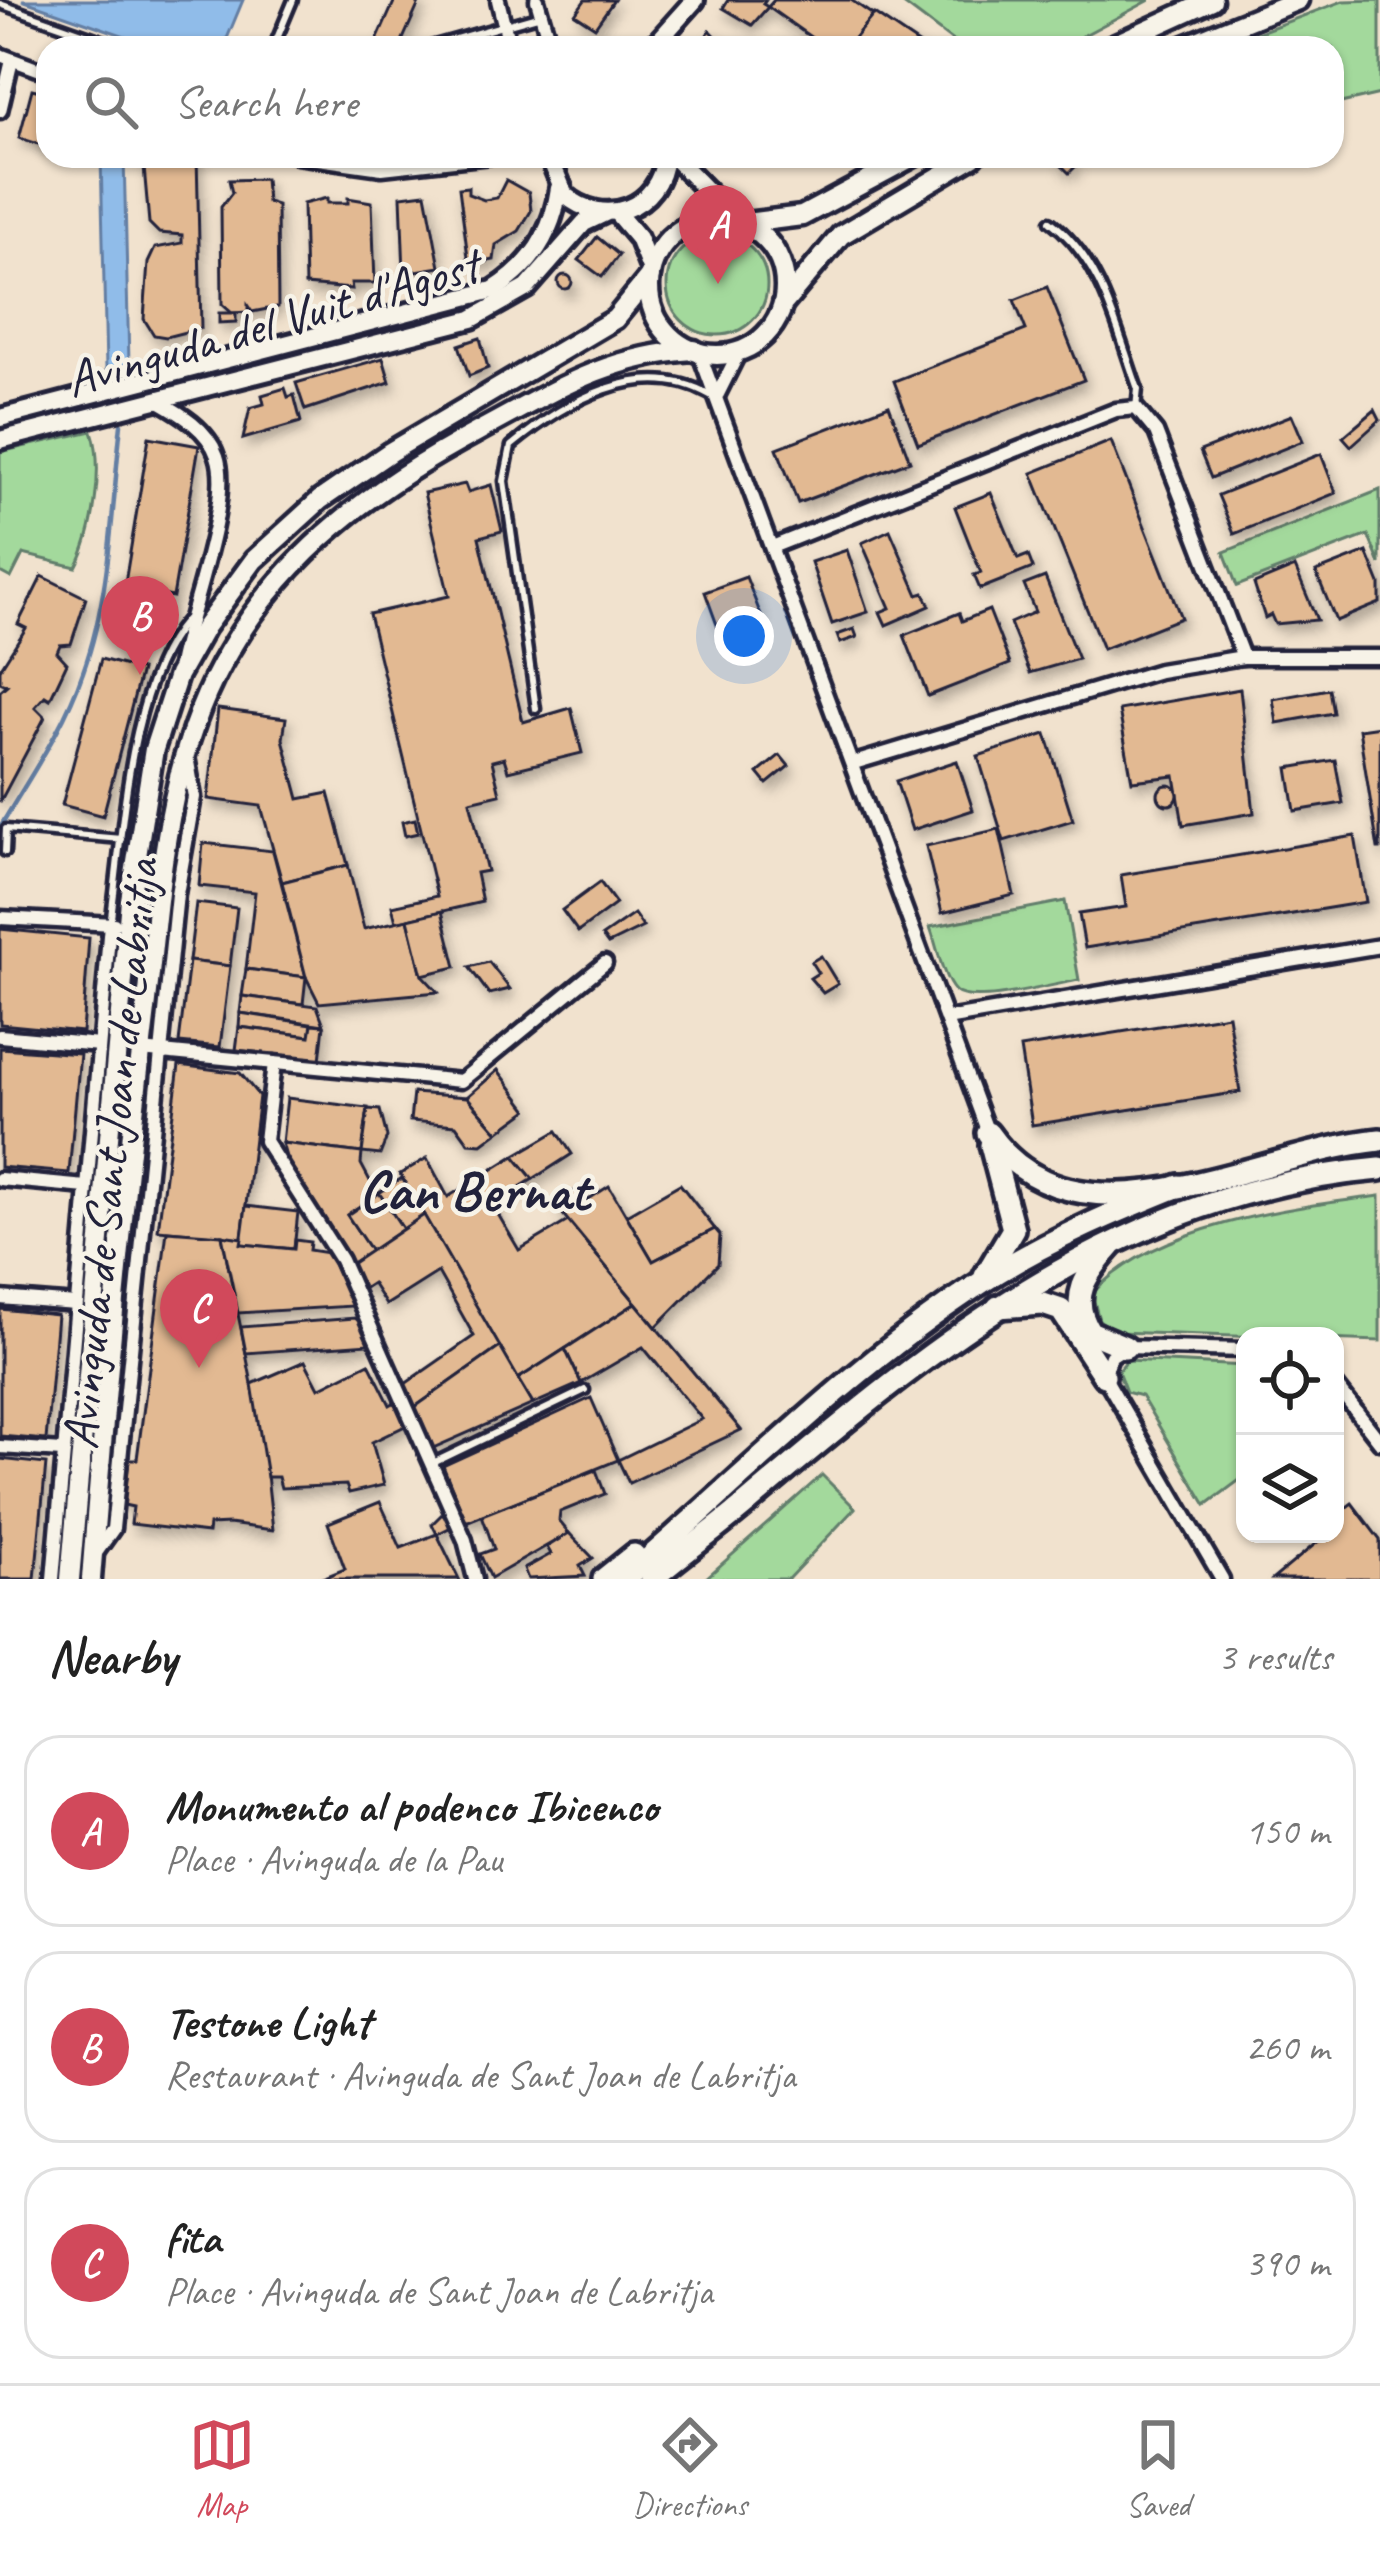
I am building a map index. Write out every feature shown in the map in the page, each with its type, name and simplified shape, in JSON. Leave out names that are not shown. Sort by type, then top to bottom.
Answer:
[{"type":"highway","points":[[988,1133],[1012,1166],[1061,1191],[1125,1195],[1179,1186],[1292,1155],[1380,1140]]},
{"type":"highway","points":[[977,1286],[1013,1229],[988,1133]]},
{"type":"highway","points":[[652,1579],[892,1381],[992,1308],[1116,1240],[1254,1191],[1380,1169]]},
{"type":"highway","points":[[625,1579],[712,1498],[872,1363],[977,1286],[1106,1215],[1179,1186]]},
{"type":"highway","points":[[1116,1240],[1086,1276],[1078,1301],[1090,1332],[1125,1347]]},
{"type":"highway","points":[[992,1308],[1043,1304],[1061,1310],[1104,1376]]},
{"type":"highway","points":[[604,1579],[712,1498]]},
{"type":"highway","points":[[670,1579],[746,1505]]},
{"type":"main road","points":[[1133,36],[1212,0]]},
{"type":"main road","points":[[1210,36],[1298,0]]},
{"type":"main road","points":[[892,168],[802,216],[739,222],[712,219],[688,225],[661,249],[651,274],[657,318],[675,340],[697,351],[740,350],[771,328],[782,306],[841,235],[954,168]]},
{"type":"main road","points":[[739,222],[763,236],[778,256],[785,281],[782,306]]},
{"type":"main road","name":"Avinguda de Sant Joan de Labritja","points":[[70,1579],[119,924],[154,748],[178,675],[233,586],[307,511],[375,461],[615,319],[651,274]]},
{"type":"main road","name":"Avinguda de Sant Joan de Labritja","points":[[92,1569],[141,1050],[167,840],[187,753],[227,652],[299,557],[341,517],[452,446],[597,369],[634,356],[697,351]]},
{"type":"street","points":[[498,0],[507,36]]},
{"type":"street","points":[[536,0],[547,36]]},
{"type":"street","points":[[663,36],[692,4]]},
{"type":"street","points":[[676,36],[692,4]]},
{"type":"street","points":[[0,111],[6,57],[36,68]]},
{"type":"street","points":[[553,168],[559,188],[579,206],[610,213],[638,238],[651,274]]},
{"type":"street","name":"Avinguda del Vuit d'Agost","points":[[0,440],[472,319],[527,288],[584,223],[648,196],[663,168]]},
{"type":"street","points":[[682,168],[739,222]]},
{"type":"street","name":"Avinguda del Vuit d'Agost","points":[[0,418],[493,290],[514,277],[542,244],[559,188]]},
{"type":"street","points":[[718,398],[740,350]]},
{"type":"street","points":[[697,351],[988,1133]]},
{"type":"street","points":[[157,400],[202,432],[220,471],[211,545],[188,617],[178,675]]},
{"type":"street","points":[[772,547],[1116,410],[1136,408],[1156,432],[1243,657]]},
{"type":"street","points":[[854,763],[1102,685],[1243,657],[1380,657]]},
{"type":"street","name":"Avinguda de Sant Joan de Labritja","points":[[92,1569],[113,1529],[177,894],[194,797],[187,753]]},
{"type":"street","points":[[0,918],[119,924]]},
{"type":"street","points":[[946,1019],[1380,946]]},
{"type":"street","points":[[0,1036],[108,1039],[141,1050],[461,1082],[605,963]]},
{"type":"street","name":"Avinguda de Sant Joan de Labritja","points":[[53,1579],[86,1187],[108,1039]]},
{"type":"street","points":[[274,1063],[265,1141],[340,1260],[465,1540],[475,1579]]},
{"type":"street","points":[[0,1179],[86,1187]]},
{"type":"street","points":[[0,1298],[76,1304]]},
{"type":"street","points":[[1222,1579],[1104,1376],[1111,1356],[1125,1347],[1236,1350]]},
{"type":"street","points":[[1344,1396],[1380,1442]]},
{"type":"street","points":[[0,1447],[62,1451]]},
{"type":"lane","points":[[278,36],[293,0]]},
{"type":"lane","points":[[0,4],[91,36]]},
{"type":"lane","points":[[470,36],[541,15]]},
{"type":"lane","points":[[1050,221],[1072,238],[1098,278],[1138,388],[1136,408]]},
{"type":"lane","points":[[536,710],[506,503],[511,446],[584,395],[629,383],[685,385],[718,398]]},
{"type":"lane","name":"Avinguda de Sant Joan de Labritja","points":[[119,924],[121,839],[143,715],[169,640],[188,617]]},
{"type":"lane","points":[[5,852],[6,829],[121,839]]},
{"type":"lane","points":[[431,1464],[585,1390]]},
{"type":"green space","points":[[898,0],[1150,0],[1082,36],[946,36]]},
{"type":"green space","points":[[1380,0],[1380,94],[1344,102],[1344,36],[1249,36],[1343,1]]},
{"type":"green space","points":[[717,235],[745,243],[759,257],[767,285],[759,313],[745,327],[717,335],[689,327],[675,313],[667,285],[675,257],[689,243]]},
{"type":"green space","points":[[92,431],[97,462],[95,500],[76,567],[23,554],[11,578],[0,572],[0,452]]},
{"type":"green space","points":[[1380,490],[1380,564],[1368,535],[1237,586],[1224,552]]},
{"type":"green space","points":[[1065,901],[1079,980],[977,997],[950,985],[930,927]]},
{"type":"green space","points":[[1380,1196],[1380,1341],[1344,1340],[1344,1327],[1236,1327],[1236,1336],[1117,1332],[1099,1320],[1092,1294],[1118,1270],[1150,1251],[1226,1223]]},
{"type":"green space","points":[[1127,1360],[1236,1366],[1236,1483],[1206,1505],[1141,1396],[1126,1392],[1118,1371]]},
{"type":"green space","points":[[822,1475],[855,1508],[788,1579],[705,1579]]},
{"type":"water","points":[[22,0],[243,0],[228,36],[125,36]]},
{"type":"water","points":[[101,168],[124,168],[129,364],[106,369]]},
{"type":"building","points":[[395,0],[420,1],[404,36],[379,36]]},
{"type":"building","points":[[585,0],[614,0],[595,27],[575,14]]},
{"type":"building","points":[[728,0],[766,0],[763,4],[768,7],[752,25],[723,8]]},
{"type":"building","points":[[774,0],[851,0],[873,15],[856,36],[809,36],[768,7]]},
{"type":"building","points":[[874,14],[907,36],[856,36]]},
{"type":"building","points":[[32,89],[36,90],[36,143],[19,138]]},
{"type":"building","points":[[144,168],[197,168],[201,328],[166,337],[154,335],[144,319],[148,263],[155,248],[182,243],[182,235],[159,233],[149,223]]},
{"type":"building","points":[[265,179],[267,202],[277,205],[278,307],[252,312],[248,306],[248,312],[232,313],[222,304],[221,207],[232,193],[229,180]]},
{"type":"building","points":[[506,180],[529,193],[531,211],[519,231],[496,245],[494,260],[469,265],[459,188],[468,187],[468,194],[484,200],[497,198]]},
{"type":"building","points":[[426,193],[440,267],[404,273],[401,196]]},
{"type":"building","points":[[327,198],[327,203],[348,203],[348,198],[372,202],[375,283],[351,283],[352,289],[305,285],[303,204]]},
{"type":"building","points":[[597,237],[619,255],[602,277],[579,260]]},
{"type":"building","points":[[565,275],[572,282],[565,289],[558,282]]},
{"type":"building","points":[[1047,287],[1084,380],[918,444],[894,381],[1026,330],[1014,300]]},
{"type":"building","points":[[219,313],[236,313],[236,322],[219,323]]},
{"type":"building","points":[[480,338],[488,368],[469,376],[459,345]]},
{"type":"building","points":[[383,358],[390,382],[305,410],[296,383]]},
{"type":"building","points":[[285,388],[288,397],[294,395],[301,422],[243,439],[250,408],[264,404],[262,395]]},
{"type":"building","points":[[889,405],[910,461],[798,503],[777,448]]},
{"type":"building","points":[[1375,410],[1380,420],[1351,446],[1343,437]]},
{"type":"building","points":[[1292,415],[1303,441],[1211,478],[1200,451]]},
{"type":"building","points":[[149,437],[199,446],[173,597],[124,589]]},
{"type":"building","points":[[1111,441],[1181,618],[1103,649],[1032,473]]},
{"type":"building","points":[[1321,454],[1336,493],[1234,534],[1218,495]]},
{"type":"building","points":[[465,484],[468,492],[491,485],[502,531],[479,537],[523,722],[571,708],[582,753],[508,771],[504,758],[492,761],[500,794],[470,801],[487,871],[476,873],[482,902],[396,922],[392,906],[437,896],[369,614],[449,596],[424,493]]},
{"type":"building","points":[[991,493],[1018,559],[1028,555],[1033,568],[980,589],[974,575],[981,573],[955,507]]},
{"type":"building","points":[[890,530],[918,595],[924,593],[930,606],[886,625],[880,612],[890,608],[862,543]]},
{"type":"building","points":[[847,550],[868,612],[832,624],[811,562]]},
{"type":"building","points":[[1367,552],[1380,584],[1380,603],[1336,621],[1316,572]]},
{"type":"building","points":[[1295,567],[1317,620],[1275,624],[1271,615],[1265,618],[1254,584]]},
{"type":"building","points":[[42,576],[86,598],[71,644],[60,645],[57,652],[67,663],[50,699],[45,696],[35,707],[45,717],[0,802],[0,691],[7,685],[0,682],[0,669],[26,628],[18,624]]},
{"type":"building","points":[[746,577],[762,618],[720,633],[705,592]]},
{"type":"building","points":[[1045,577],[1078,659],[1030,673],[1010,623],[1035,612],[1024,585]]},
{"type":"building","points":[[989,610],[1010,664],[928,696],[904,635],[959,613],[962,621]]},
{"type":"building","points":[[854,629],[857,637],[840,643],[837,635]]},
{"type":"building","points":[[101,659],[141,670],[103,816],[62,805]]},
{"type":"building","points":[[1240,689],[1254,813],[1183,825],[1175,776],[1132,781],[1119,710]]},
{"type":"building","points":[[1329,689],[1333,713],[1277,723],[1273,699]]},
{"type":"building","points":[[218,709],[286,718],[283,739],[299,799],[329,793],[348,865],[282,882],[261,806],[208,799]]},
{"type":"building","points":[[1380,726],[1380,849],[1378,849],[1359,729]]},
{"type":"building","points":[[1046,734],[1073,820],[1004,841],[978,756]]},
{"type":"building","points":[[780,755],[789,766],[767,784],[758,773]]},
{"type":"building","points":[[1335,760],[1343,803],[1295,811],[1288,768]]},
{"type":"building","points":[[957,761],[973,810],[912,830],[896,781]]},
{"type":"building","points":[[1168,785],[1178,795],[1168,805],[1158,795]]},
{"type":"building","points":[[415,819],[418,833],[405,836],[402,822]]},
{"type":"building","points":[[999,829],[1014,895],[942,913],[926,846]]},
{"type":"building","points":[[1355,836],[1366,902],[1085,948],[1079,914],[1126,907],[1121,875]]},
{"type":"building","points":[[203,843],[273,851],[306,977],[246,969],[255,892],[199,886]]},
{"type":"building","points":[[348,865],[364,929],[408,919],[422,975],[438,992],[319,1003],[306,977],[282,882]]},
{"type":"building","points":[[600,882],[616,904],[578,932],[562,910]]},
{"type":"building","points":[[196,903],[237,908],[230,966],[189,961]]},
{"type":"building","points":[[442,911],[456,967],[422,975],[408,919]]},
{"type":"building","points":[[634,914],[643,927],[608,944],[602,936]]},
{"type":"building","points":[[0,929],[89,938],[82,1032],[0,1024]]},
{"type":"building","points":[[821,956],[838,984],[823,993],[810,978],[818,973],[811,962]]},
{"type":"building","points":[[189,961],[230,966],[220,1047],[179,1043]]},
{"type":"building","points":[[489,962],[510,989],[489,994],[469,967]]},
{"type":"building","points":[[246,969],[306,977],[303,1004],[242,996]]},
{"type":"building","points":[[242,996],[317,1006],[324,1025],[240,1013]]},
{"type":"building","points":[[240,1013],[312,1024],[310,1036],[239,1027]]},
{"type":"building","points":[[1228,1015],[1240,1092],[1032,1125],[1020,1048]]},
{"type":"building","points":[[312,1024],[324,1025],[320,1060],[236,1050],[239,1027],[310,1036]]},
{"type":"building","points":[[0,1048],[80,1054],[69,1173],[0,1167]]},
{"type":"building","points":[[179,1065],[240,1073],[259,1096],[242,1238],[158,1230]]},
{"type":"building","points":[[498,1070],[528,1110],[498,1132],[467,1097]]},
{"type":"building","points":[[413,1093],[467,1097],[498,1132],[482,1144],[469,1143],[456,1125],[410,1121]]},
{"type":"building","points":[[287,1098],[368,1108],[362,1153],[282,1143]]},
{"type":"building","points":[[368,1109],[380,1110],[387,1137],[380,1155],[362,1153]]},
{"type":"building","points":[[557,1131],[572,1154],[533,1179],[514,1156]]},
{"type":"building","points":[[282,1143],[362,1153],[361,1164],[377,1194],[347,1215],[371,1251],[351,1264],[291,1175]]},
{"type":"building","points":[[514,1156],[533,1179],[492,1204],[519,1250],[568,1221],[636,1303],[518,1379],[400,1174],[427,1158],[448,1197]]},
{"type":"building","points":[[402,1178],[424,1215],[403,1229],[379,1193]]},
{"type":"building","points":[[680,1184],[715,1229],[653,1261],[626,1215]]},
{"type":"building","points":[[609,1186],[653,1261],[715,1229],[720,1235],[718,1264],[656,1327],[556,1206],[577,1189],[584,1202]]},
{"type":"building","points":[[379,1193],[403,1229],[371,1251],[347,1215]]},
{"type":"building","points":[[246,1206],[298,1212],[294,1249],[241,1244]]},
{"type":"building","points":[[424,1215],[500,1347],[415,1407],[405,1384],[474,1336],[438,1272],[386,1305],[372,1283],[363,1289],[351,1264]]},
{"type":"building","points":[[167,1231],[222,1235],[263,1438],[273,1530],[229,1524],[209,1525],[208,1533],[131,1524],[133,1507],[124,1505],[129,1459],[137,1459]]},
{"type":"building","points":[[222,1235],[242,1238],[241,1244],[294,1249],[295,1240],[310,1242],[309,1250],[328,1253],[353,1306],[238,1313]]},
{"type":"building","points":[[636,1303],[741,1430],[629,1483],[618,1460],[702,1419],[643,1347],[581,1383],[565,1349]]},
{"type":"building","points":[[0,1309],[57,1315],[46,1440],[0,1436]]},
{"type":"building","points":[[355,1318],[363,1324],[369,1344],[246,1353],[241,1327]]},
{"type":"building","points":[[500,1347],[533,1404],[433,1448],[415,1407]]},
{"type":"building","points":[[565,1349],[581,1383],[533,1404],[518,1379]]},
{"type":"building","points":[[305,1361],[319,1388],[369,1363],[390,1405],[397,1401],[407,1425],[372,1442],[384,1485],[349,1493],[346,1485],[281,1488],[278,1477],[267,1477],[252,1384]]},
{"type":"building","points":[[591,1398],[618,1460],[466,1522],[443,1466]]},
{"type":"building","points":[[0,1459],[46,1464],[35,1579],[0,1579]]},
{"type":"building","points":[[596,1470],[605,1494],[560,1512],[559,1521],[569,1533],[491,1578],[480,1554],[494,1549],[482,1515]]},
{"type":"building","points":[[380,1502],[401,1548],[437,1534],[459,1579],[320,1579],[345,1569],[328,1523]]},
{"type":"building","points":[[1352,1503],[1380,1540],[1380,1579],[1273,1579],[1316,1543],[1344,1543],[1344,1509]]},
{"type":"building","points":[[444,1512],[451,1527],[437,1534],[432,1524]]},
{"type":"building","points":[[569,1533],[593,1558],[580,1566],[585,1576],[528,1579],[524,1569],[551,1554],[547,1547]]},
{"type":"waterway","points":[[0,827],[46,751],[83,672],[109,549],[121,424]]},
{"type":"place","name":"Monumento al podenco Ibicenco","points":[[718,284]]},
{"type":"place","name":"Testone Light","points":[[140,675]]},
{"type":"place","name":"fita","points":[[199,1368]]},
{"type":"district","name":"Can Bernat","points":[[474,1191]]}]
